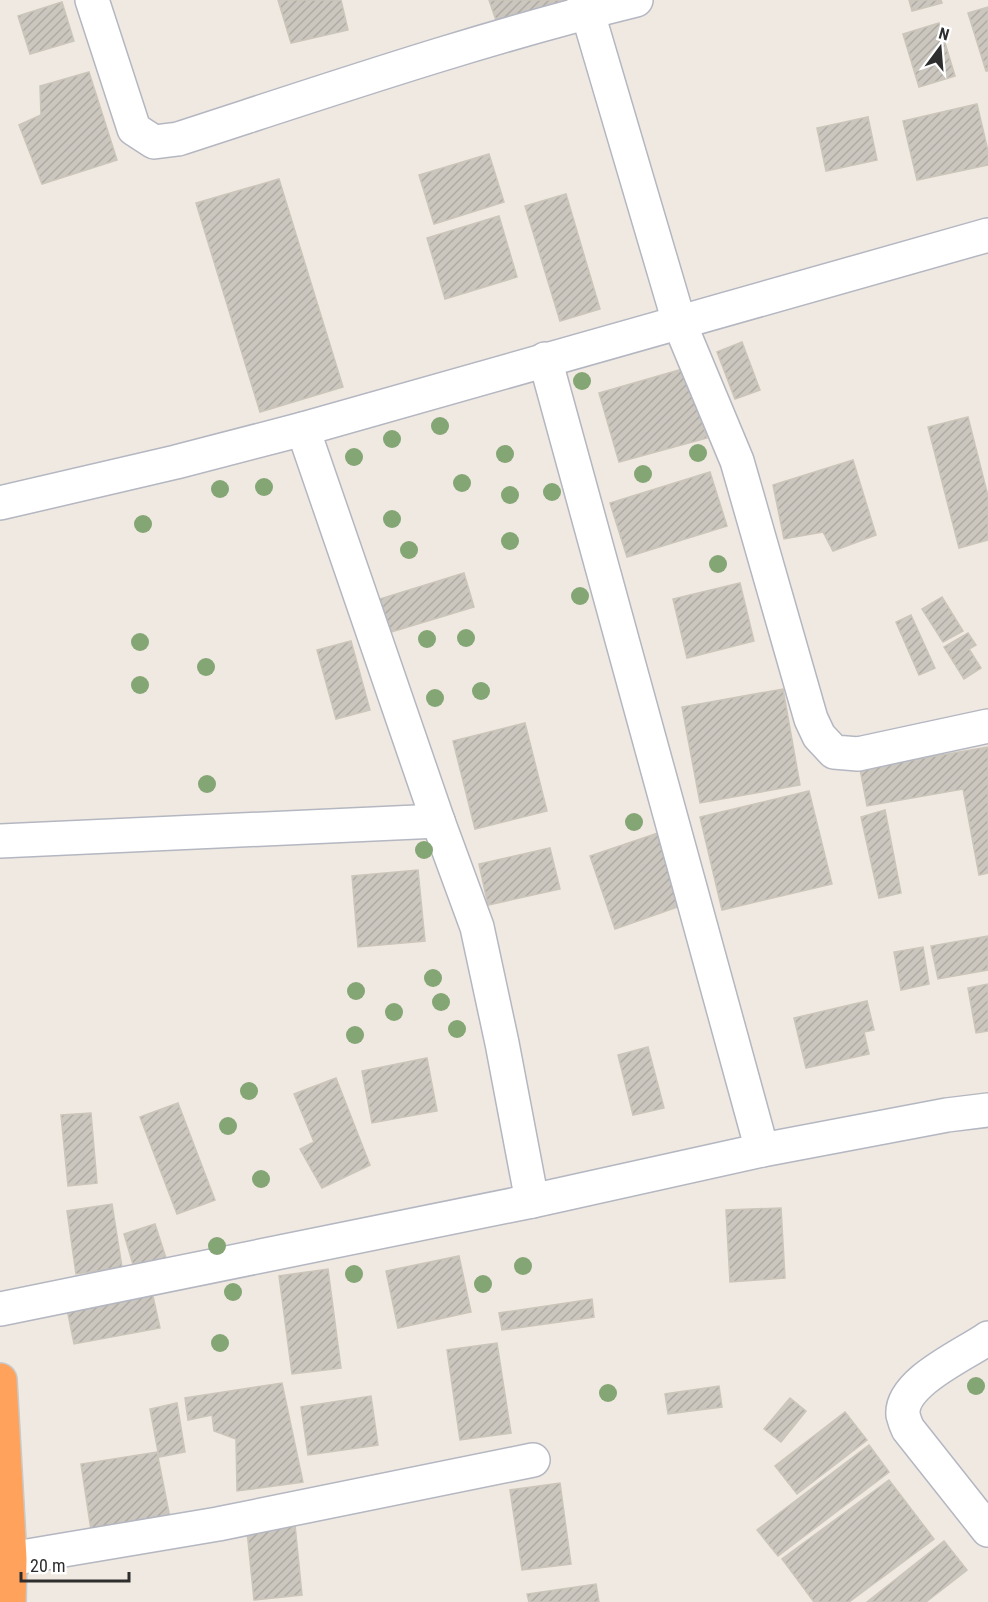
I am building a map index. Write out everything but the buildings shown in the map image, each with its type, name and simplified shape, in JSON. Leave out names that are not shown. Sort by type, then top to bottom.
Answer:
[{"type":"highway","points":[[0,1380],[10,1560],[9,1602]]},
{"type":"street","points":[[92,0],[134,129],[154,142],[177,139],[586,6],[636,0]]},
{"type":"street","points":[[586,6],[679,322],[737,460],[811,719],[819,736],[834,752],[858,754],[988,726]]},
{"type":"street","points":[[0,503],[176,462],[303,429],[988,235]]},
{"type":"street","points":[[545,359],[762,1150]]},
{"type":"street","points":[[303,429],[438,821],[477,927],[532,1201]]},
{"type":"street","points":[[0,841],[438,821]]},
{"type":"street","points":[[0,1309],[532,1201],[762,1150],[946,1115],[988,1110]]},
{"type":"street","points":[[988,1338],[920,1382],[905,1401],[903,1414],[908,1429],[988,1530]]},
{"type":"street","points":[[10,1560],[218,1524],[533,1460]]}]
